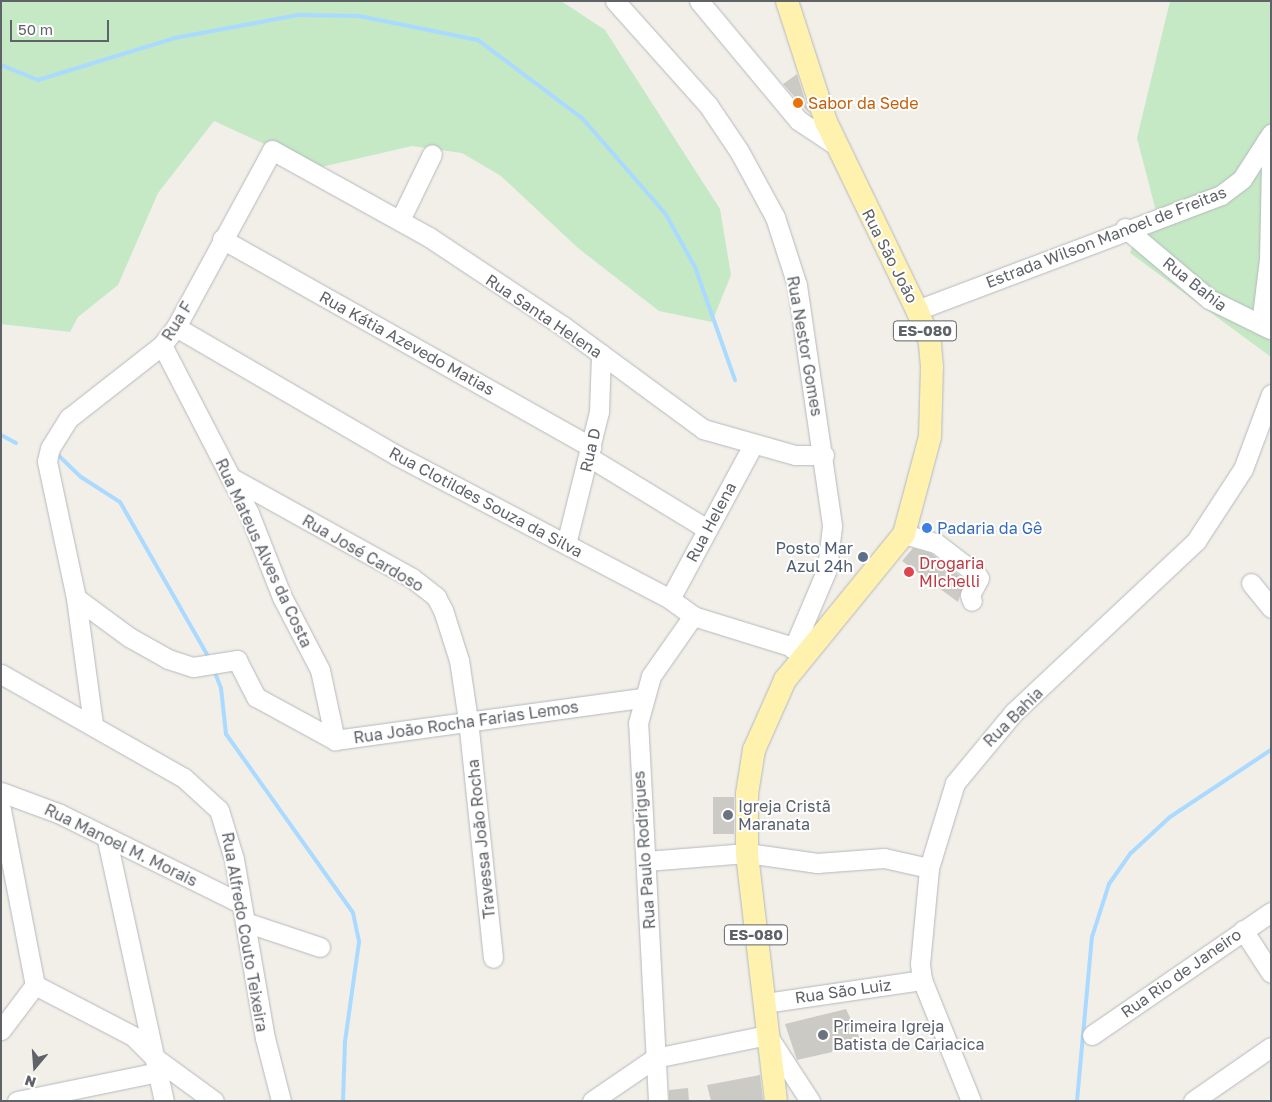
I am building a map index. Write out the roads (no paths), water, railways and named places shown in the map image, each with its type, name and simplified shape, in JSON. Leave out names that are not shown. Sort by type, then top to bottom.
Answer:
[{"type":"main road","name":"ES-080","points":[[787,1],[834,144]]},
{"type":"main road","name":"Rua São João","points":[[800,650],[904,534],[930,438],[932,357],[917,310],[834,144]]},
{"type":"main road","name":"ES-080","points":[[776,1101],[747,853],[747,794],[754,750],[768,712],[800,650]]},
{"type":"street","name":"Rua Nestor Gomes","points":[[615,1],[708,105],[766,196],[797,285],[824,455],[832,526],[830,556],[800,650]]},
{"type":"street","name":"Rua São João","points":[[699,1],[798,120],[834,144]]},
{"type":"street","name":"Estrada Wilson Manoel de Freitas","points":[[917,310],[1125,228],[1221,195],[1242,179],[1268,138]]},
{"type":"street","points":[[1266,327],[1271,160],[1268,138]]},
{"type":"street","name":"Rua Santa Helena","points":[[272,150],[400,220],[601,354],[703,429],[753,445],[824,455]]},
{"type":"street","name":"Rua F","points":[[76,598],[47,462],[54,440],[69,418],[162,345],[176,327],[222,239],[272,150]]},
{"type":"street","points":[[400,220],[432,154]]},
{"type":"street","name":"Rua Bahia","points":[[1125,228],[1209,299],[1266,327]]},
{"type":"street","name":"Rua Kátia Azevedo Matias","points":[[222,239],[590,452],[707,529]]},
{"type":"street","name":"Rua Clotildes Souza da Silva","points":[[176,327],[396,455],[670,598],[693,616],[800,650]]},
{"type":"street","name":"Rua Mateus Alves da Costa","points":[[162,345],[230,477],[320,670],[335,740]]},
{"type":"street","name":"Rua D","points":[[566,544],[590,452],[601,398],[601,354]]},
{"type":"street","name":"Rua Bahia","points":[[971,1101],[922,980],[919,945],[930,868],[961,771],[1014,712],[1196,541],[1243,469],[1271,394]]},
{"type":"street","name":"Rua Helena","points":[[670,598],[753,445]]},
{"type":"street","name":"Rua José Cardoso","points":[[230,477],[426,587],[443,610],[452,635],[468,720]]},
{"type":"street","points":[[904,534],[936,543],[974,573],[979,578],[970,595],[972,601]]},
{"type":"street","points":[[1251,583],[1271,608]]},
{"type":"street","points":[[76,598],[93,724]]},
{"type":"street","name":"Rua João Rocha Farias Lemos","points":[[76,598],[129,638],[168,660],[194,667],[237,660],[256,697],[335,740],[401,734],[468,720],[642,698]]},
{"type":"street","name":"Rua Paulo Rodrigues","points":[[658,1101],[646,861],[638,747],[642,698],[666,651],[693,616]]},
{"type":"street","name":"Rua Alfredo Couto Teixeira","points":[[1,674],[93,724],[184,778],[219,810],[234,859],[264,1038],[281,1101]]},
{"type":"street","name":"Travessa João Rocha","points":[[468,720],[493,958]]},
{"type":"street","name":"Rua Manoel M. Morais","points":[[1,792],[60,814],[107,840],[240,903]]},
{"type":"street","points":[[1,809],[34,984],[1,1030]]},
{"type":"street","points":[[107,840],[164,1101]]},
{"type":"street","points":[[646,861],[747,853],[817,863],[884,858],[930,868]]},
{"type":"street","name":"Rua Rio de Janeiro","points":[[1092,1035],[1271,912]]},
{"type":"street","points":[[245,922],[320,947]]},
{"type":"street","points":[[1243,930],[1271,973]]},
{"type":"street","name":"Rua São Luiz","points":[[765,1003],[922,980]]},
{"type":"street","points":[[34,984],[133,1036],[156,1065],[214,1101]]},
{"type":"street","points":[[592,1101],[655,1058],[767,1035],[810,1101]]},
{"type":"street","points":[[1193,1101],[1271,1047]]},
{"type":"street","points":[[17,1101],[57,1097],[156,1065]]},
{"type":"waterway","points":[[1,65],[38,80],[175,38],[298,15],[359,16],[478,40],[582,118],[665,213],[695,267],[735,380]]},
{"type":"waterway","points":[[1,435],[16,443]]},
{"type":"waterway","points":[[57,454],[81,477],[120,502],[209,658]]},
{"type":"waterway","points":[[214,670],[221,688],[226,734],[353,913],[359,942],[345,1041],[343,1101]]},
{"type":"waterway","points":[[1077,1101],[1092,937],[1109,884],[1131,853],[1170,817],[1271,750]]},
{"type":"place","name":"Sabor da Sede","points":[[798,103]]},
{"type":"place","name":"Padaria da Gê","points":[[927,528]]},
{"type":"place","name":"Posto Mar Azul 24h","points":[[863,557]]},
{"type":"place","name":"Drogaria MIchelli","points":[[909,572]]},
{"type":"place","name":"Igreja Cristã Maranata","points":[[728,815]]},
{"type":"place","name":"Primeira Igreja Batista de Cariacica","points":[[823,1035]]}]
